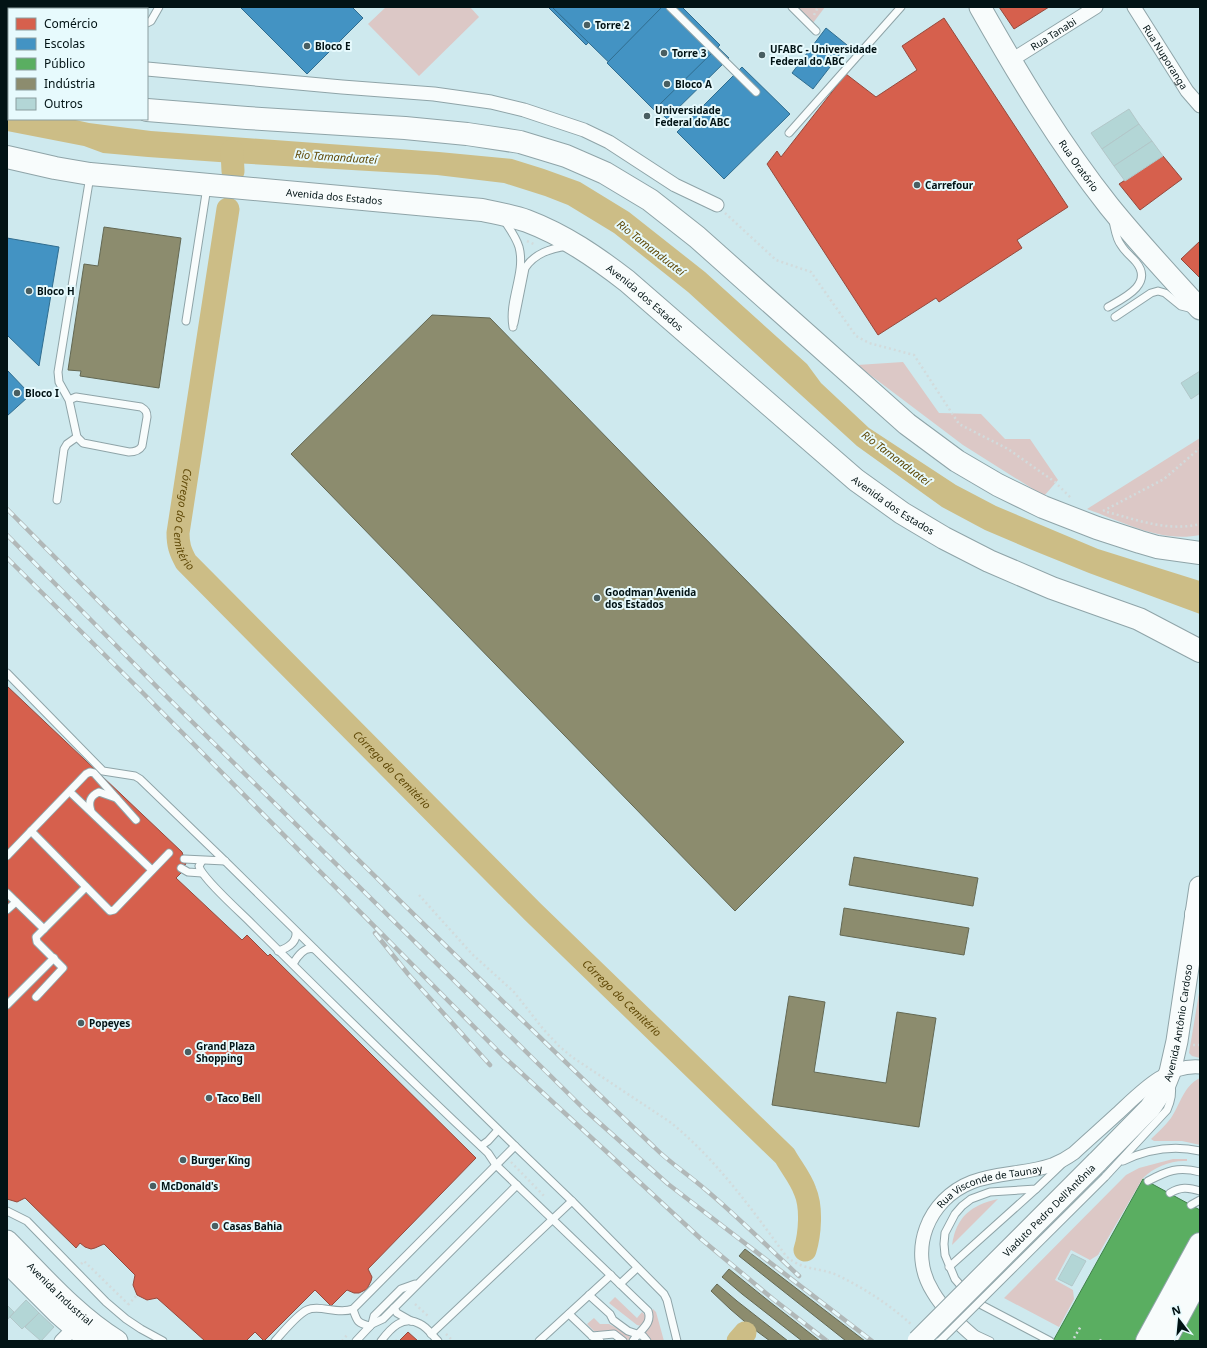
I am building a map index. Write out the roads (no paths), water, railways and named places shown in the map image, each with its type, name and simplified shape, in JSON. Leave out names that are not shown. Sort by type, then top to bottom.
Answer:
[{"type":"highway","points":[[148,110],[405,128],[467,134],[520,142],[566,156],[605,173],[650,200],[697,237],[907,424],[957,461],[1044,507],[1097,528],[1164,548],[1200,553]]},
{"type":"highway","name":"Avenida dos Estados","points":[[7,157],[90,174],[207,186],[459,207],[500,214],[542,227],[576,244],[627,281],[850,475],[881,499],[944,538],[989,561],[1052,588],[1139,619],[1200,651]]},
{"type":"highway","points":[[1147,1341],[1200,1244]]},
{"type":"highway","points":[[1165,1341],[1200,1276]]},
{"type":"main road","name":"Rua Oratório","points":[[980,7],[1010,61],[1048,122],[1109,206],[1200,309]]},
{"type":"main road","name":"Avenida Antônio Cardoso","points":[[1170,1072],[1177,1041],[1198,910],[1200,887]]},
{"type":"main road","name":"Viaduto Pedro Dell'Antônia","points":[[915,1333],[1101,1170],[1150,1108],[1164,1087],[1170,1072]]},
{"type":"main road","name":"Avenida Industrial","points":[[7,1241],[73,1306],[103,1332],[118,1341]]},
{"type":"main road","name":"Avenida Industrial","points":[[7,1262],[67,1334],[90,1341]]},
{"type":"street","name":"Rua Tanabi","points":[[1010,61],[1096,7]]},
{"type":"street","name":"Rua Nuporanga","points":[[1134,7],[1187,91],[1200,106]]},
{"type":"street","points":[[148,69],[434,94],[491,102],[524,110],[584,130],[609,142],[675,185],[717,205]]},
{"type":"street","name":"Rua Visconde de Taunay","points":[[978,1341],[940,1304],[925,1277],[921,1248],[928,1221],[936,1208],[958,1189],[971,1182],[1053,1165],[1074,1153],[1149,1085],[1170,1072],[1182,1068],[1200,1067]]},
{"type":"lane","points":[[148,22],[151,21],[159,7]]},
{"type":"lane","points":[[670,7],[756,92]]},
{"type":"lane","points":[[792,7],[816,31]]},
{"type":"lane","points":[[788,133],[901,7]]},
{"type":"lane","points":[[69,400],[76,397],[141,407],[147,414],[142,446],[135,452],[83,443],[77,437],[69,400],[60,387],[58,377],[90,174]]},
{"type":"lane","points":[[186,321],[207,186]]},
{"type":"lane","points":[[1108,307],[1125,297],[1138,286],[1141,276],[1140,268],[1120,244],[1109,206]]},
{"type":"lane","points":[[500,214],[519,246],[520,253],[520,267],[511,314],[513,327],[526,268],[530,261],[535,256],[546,251],[576,244]]},
{"type":"lane","points":[[1115,317],[1151,293],[1158,291],[1165,293],[1181,306],[1189,309],[1200,309]]},
{"type":"lane","points":[[57,500],[64,449],[67,444],[77,437]]},
{"type":"lane","points":[[7,673],[103,771],[138,777],[498,1130],[572,1200],[666,1296],[677,1341]]},
{"type":"lane","points":[[7,856],[90,772],[94,774],[118,799],[136,820]]},
{"type":"lane","points":[[70,792],[152,870]]},
{"type":"lane","points":[[91,811],[89,804],[90,800],[98,792],[118,799]]},
{"type":"lane","points":[[31,831],[110,910],[114,910],[169,853]]},
{"type":"lane","points":[[184,859],[225,861]]},
{"type":"lane","points":[[202,860],[199,866],[202,873],[278,950],[481,1146],[496,1165],[648,1311],[649,1323],[635,1338]]},
{"type":"lane","points":[[181,868],[188,872],[202,873]]},
{"type":"lane","points":[[36,997],[62,971],[62,966],[36,939],[86,887]]},
{"type":"lane","points":[[7,893],[44,929]]},
{"type":"lane","points":[[7,910],[16,902]]},
{"type":"lane","points":[[278,950],[285,949],[294,942],[296,932]]},
{"type":"lane","points":[[293,964],[304,951],[310,948],[314,949]]},
{"type":"lane","points":[[7,1005],[54,958]]},
{"type":"lane","name":"Avenida Antônio Cardoso","points":[[1119,1163],[1167,1110],[1171,1101],[1172,1091],[1170,1072]]},
{"type":"lane","points":[[481,1146],[498,1130]]},
{"type":"lane","points":[[275,1341],[307,1310],[315,1308],[348,1311],[353,1309],[515,1146]]},
{"type":"lane","points":[[1119,1163],[1135,1155],[1162,1149],[1181,1148],[1200,1151]]},
{"type":"lane","points":[[949,1267],[1074,1153]]},
{"type":"lane","name":"Viaduto Pedro Dell'Antônia","points":[[940,1341],[1101,1170],[1119,1163]]},
{"type":"lane","points":[[1148,1181],[1169,1170],[1181,1169],[1200,1172]]},
{"type":"lane","points":[[356,1341],[371,1325],[383,1319],[517,1184]]},
{"type":"lane","points":[[1170,1193],[1183,1188],[1190,1188],[1200,1191]]},
{"type":"lane","points":[[1036,1189],[990,1192],[971,1200],[962,1206],[949,1223],[944,1244],[945,1255],[955,1279],[974,1301],[1050,1341]]},
{"type":"lane","points":[[431,1334],[572,1200]]},
{"type":"lane","points":[[1191,1205],[1200,1200]]},
{"type":"lane","points":[[7,1211],[26,1221],[106,1302],[126,1319],[163,1341]]},
{"type":"lane","points":[[620,1284],[637,1268]]},
{"type":"lane","points":[[539,1341],[611,1275]]},
{"type":"lane","points":[[371,1325],[374,1316],[401,1289],[419,1283]]},
{"type":"lane","points":[[589,1295],[610,1314],[613,1320],[635,1338]]},
{"type":"lane","points":[[394,1308],[397,1313],[420,1324],[438,1341]]},
{"type":"lane","points":[[353,1309],[359,1323],[371,1325]]},
{"type":"lane","points":[[569,1314],[592,1336],[600,1341]]},
{"type":"lane","points":[[381,1341],[394,1326],[400,1322],[412,1321]]},
{"type":"lane","points":[[963,1327],[990,1341]]},
{"type":"lane","points":[[592,1336],[614,1334],[623,1341]]},
{"type":"lane","points":[[635,1338],[643,1336],[646,1341]]},
{"type":"water","name":"Rio Tamanduateí","points":[[7,102],[8,120],[76,120],[151,131],[439,152],[512,159],[580,182],[629,212],[705,272],[807,364],[821,383],[869,428],[956,485],[996,506],[1098,549],[1200,581],[1200,614],[1089,573],[1032,550],[985,530],[942,507],[857,446],[688,292],[614,233],[568,205],[504,183],[437,175],[233,163],[103,153],[84,146],[7,131]]},
{"type":"waterway","name":"Córrego do Cemitério","points":[[232,151],[233,171]]},
{"type":"waterway","name":"Córrego do Cemitério","points":[[228,209],[178,533],[178,541],[182,555],[186,562],[533,912],[785,1156],[801,1182],[809,1205],[810,1220],[805,1250]]},
{"type":"waterway","name":"Córrego do Cemitério","points":[[738,1341],[745,1333]]},
{"type":"railway","points":[[7,509],[167,670],[490,989],[660,1153],[718,1200],[799,1276]]},
{"type":"railway","points":[[7,535],[162,692],[585,1110],[668,1184],[872,1341]]},
{"type":"railway","points":[[7,558],[503,1056],[701,1239],[773,1299],[827,1341]]},
{"type":"railway","points":[[375,933],[408,974],[490,1065]]},
{"type":"place","name":"Torre 2","points":[[587,25]]},
{"type":"place","name":"Bloco E","points":[[307,46]]},
{"type":"place","name":"Torre 3","points":[[664,53]]},
{"type":"place","name":"UFABC - Universidade Federal do ABC","points":[[762,55]]},
{"type":"place","name":"Bloco A","points":[[667,84]]},
{"type":"place","name":"Universidade Federal do ABC","points":[[647,116]]},
{"type":"place","name":"Carrefour","points":[[917,185]]},
{"type":"place","name":"Bloco H","points":[[29,291]]},
{"type":"place","name":"Bloco I","points":[[17,393]]},
{"type":"place","name":"Goodman Avenida dos Estados","points":[[597,598]]},
{"type":"place","name":"Popeyes","points":[[81,1023]]},
{"type":"place","name":"Grand Plaza Shopping","points":[[188,1052]]},
{"type":"place","name":"Taco Bell","points":[[209,1098]]},
{"type":"place","name":"Burger King","points":[[183,1160]]},
{"type":"place","name":"McDonald's","points":[[153,1186]]},
{"type":"place","name":"Casas Bahia","points":[[215,1226]]}]
